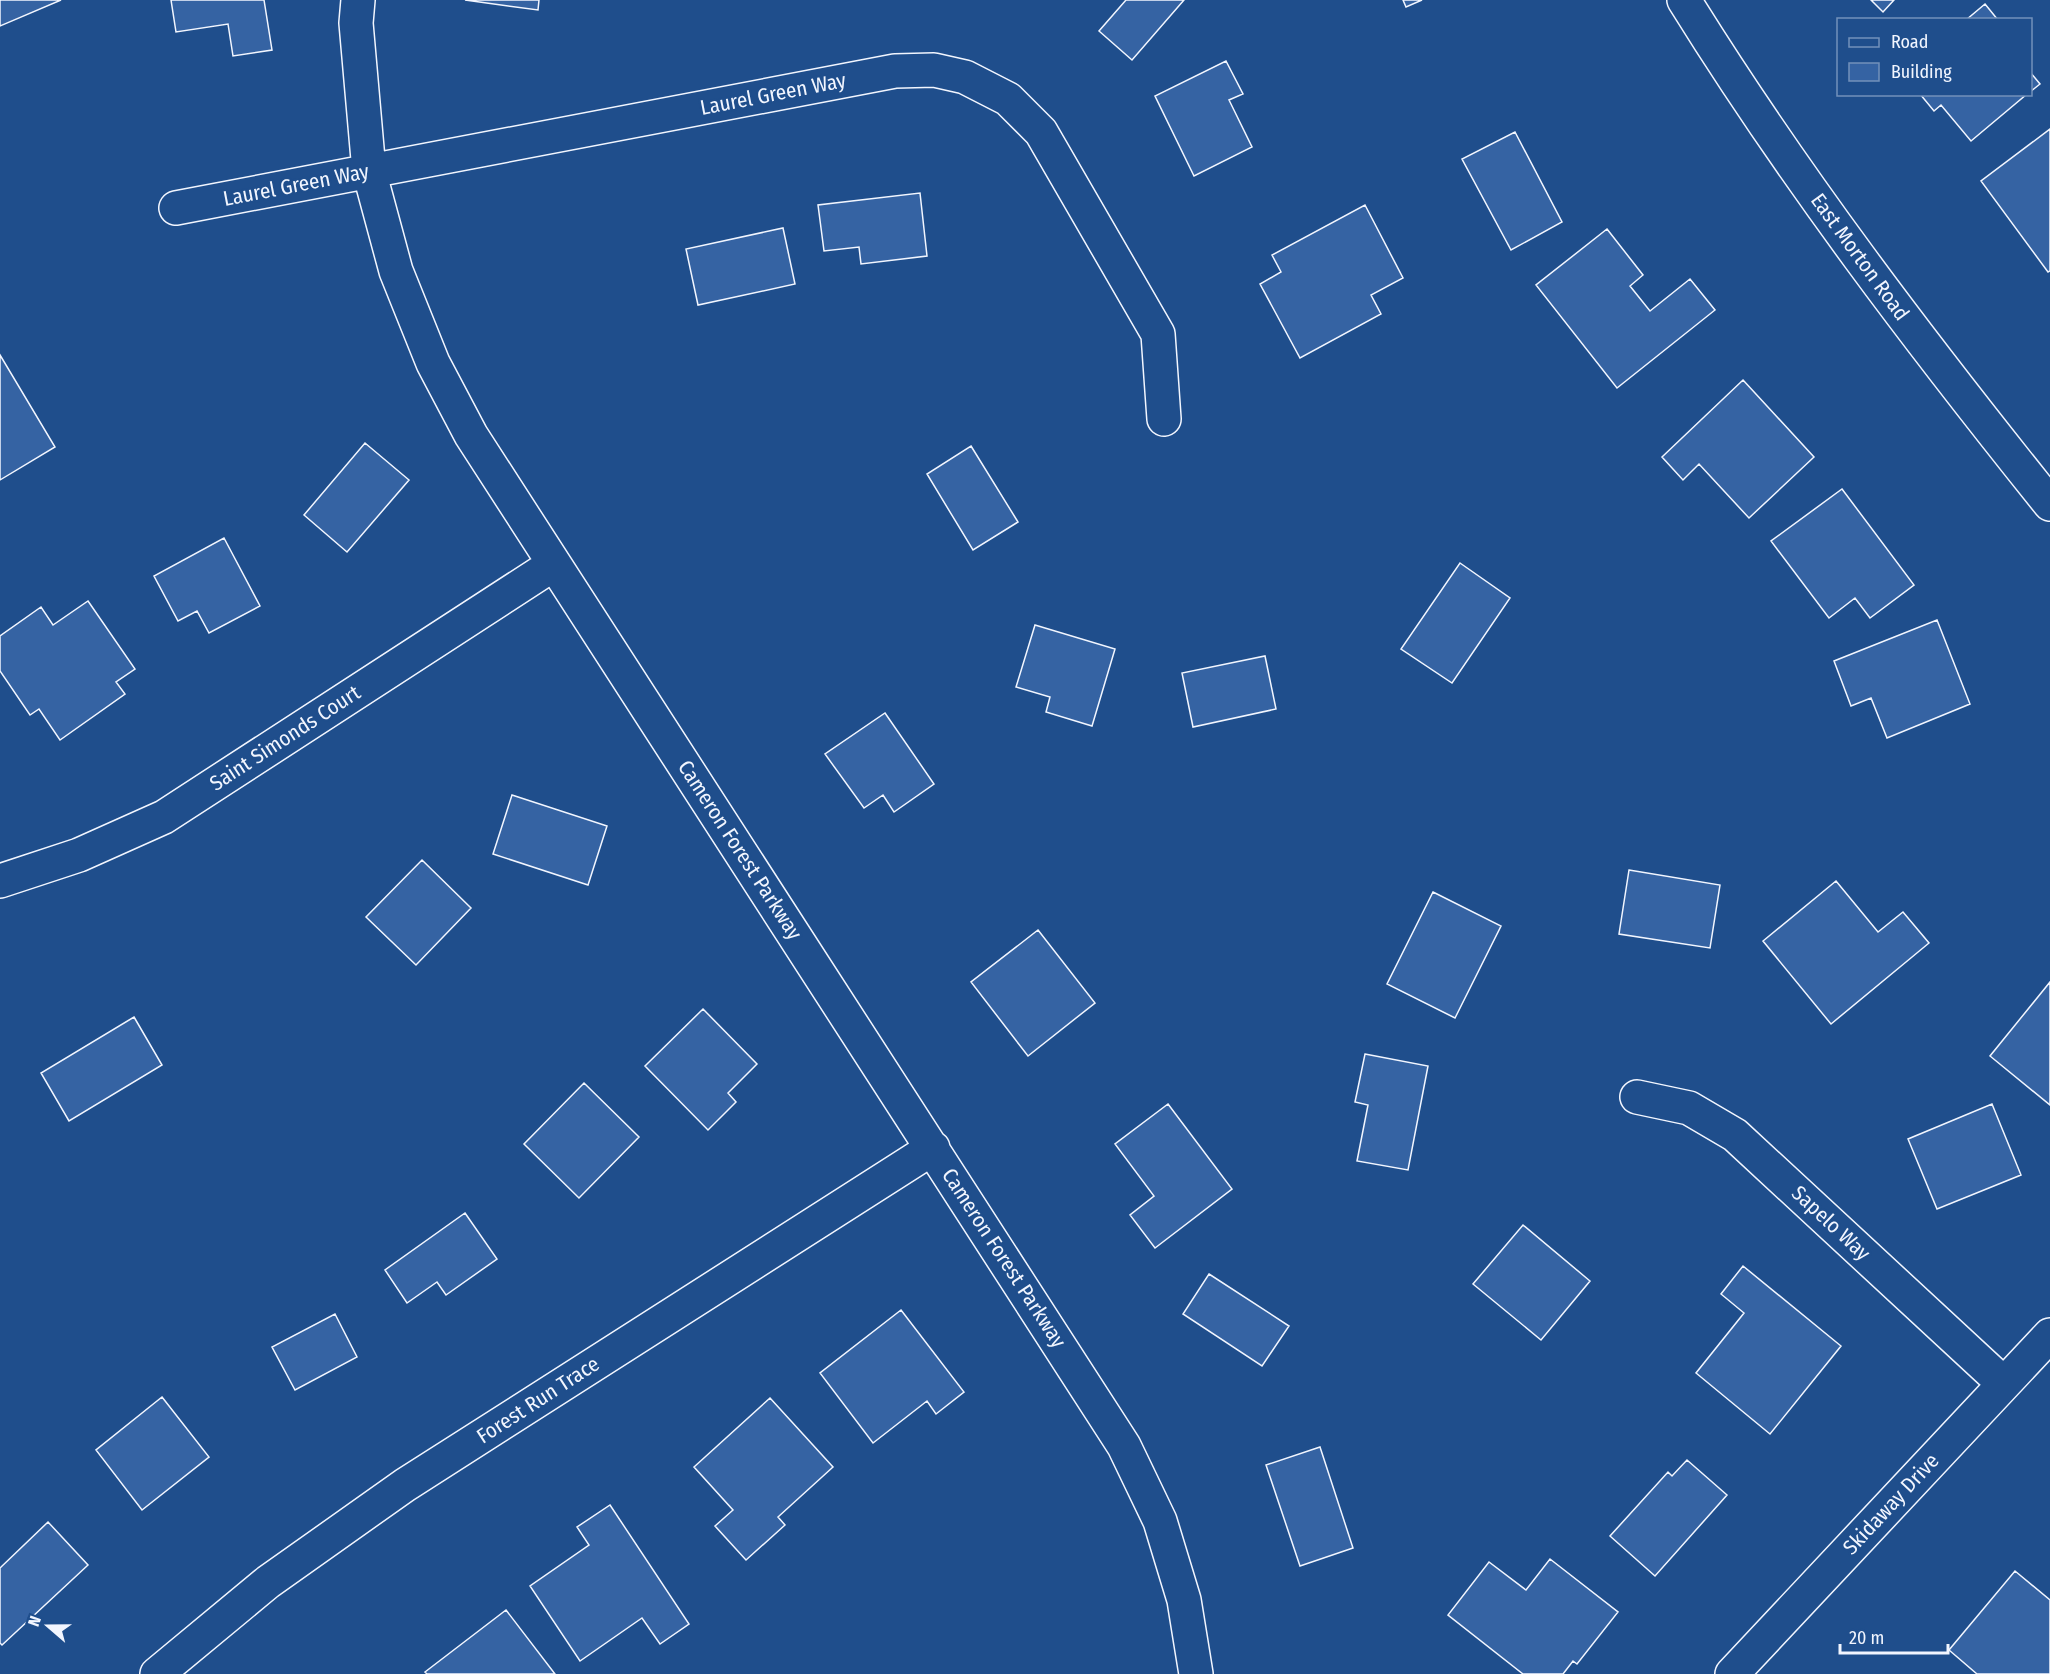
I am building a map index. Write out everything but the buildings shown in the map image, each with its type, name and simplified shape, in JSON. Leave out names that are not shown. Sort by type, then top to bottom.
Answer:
[{"type":"street","name":"Cameron Forest Parkway","points":[[358,0],[356,23],[369,171],[396,271],[433,363],[471,435],[1124,1446],[1163,1532],[1184,1600],[1196,1674]]},
{"type":"street","name":"East Morton Road","points":[[1684,0],[1817,199],[1938,364],[2050,504]]},
{"type":"street","name":"Laurel Green Way","points":[[176,208],[895,71],[934,70],[965,77],[1008,99],[1041,132],[1158,334],[1164,418]]},
{"type":"street","name":"Saint Simonds Court","points":[[0,881],[79,855],[164,817],[555,564]]},
{"type":"street","name":"Sapelo Way","points":[[1637,1097],[1689,1108],[1735,1135],[2004,1384]]},
{"type":"street","name":"Forest Run Trace","points":[[157,1674],[268,1582],[405,1485],[933,1148]]},
{"type":"street","name":"Skidaway Drive","points":[[1732,1674],[2050,1335]]}]
